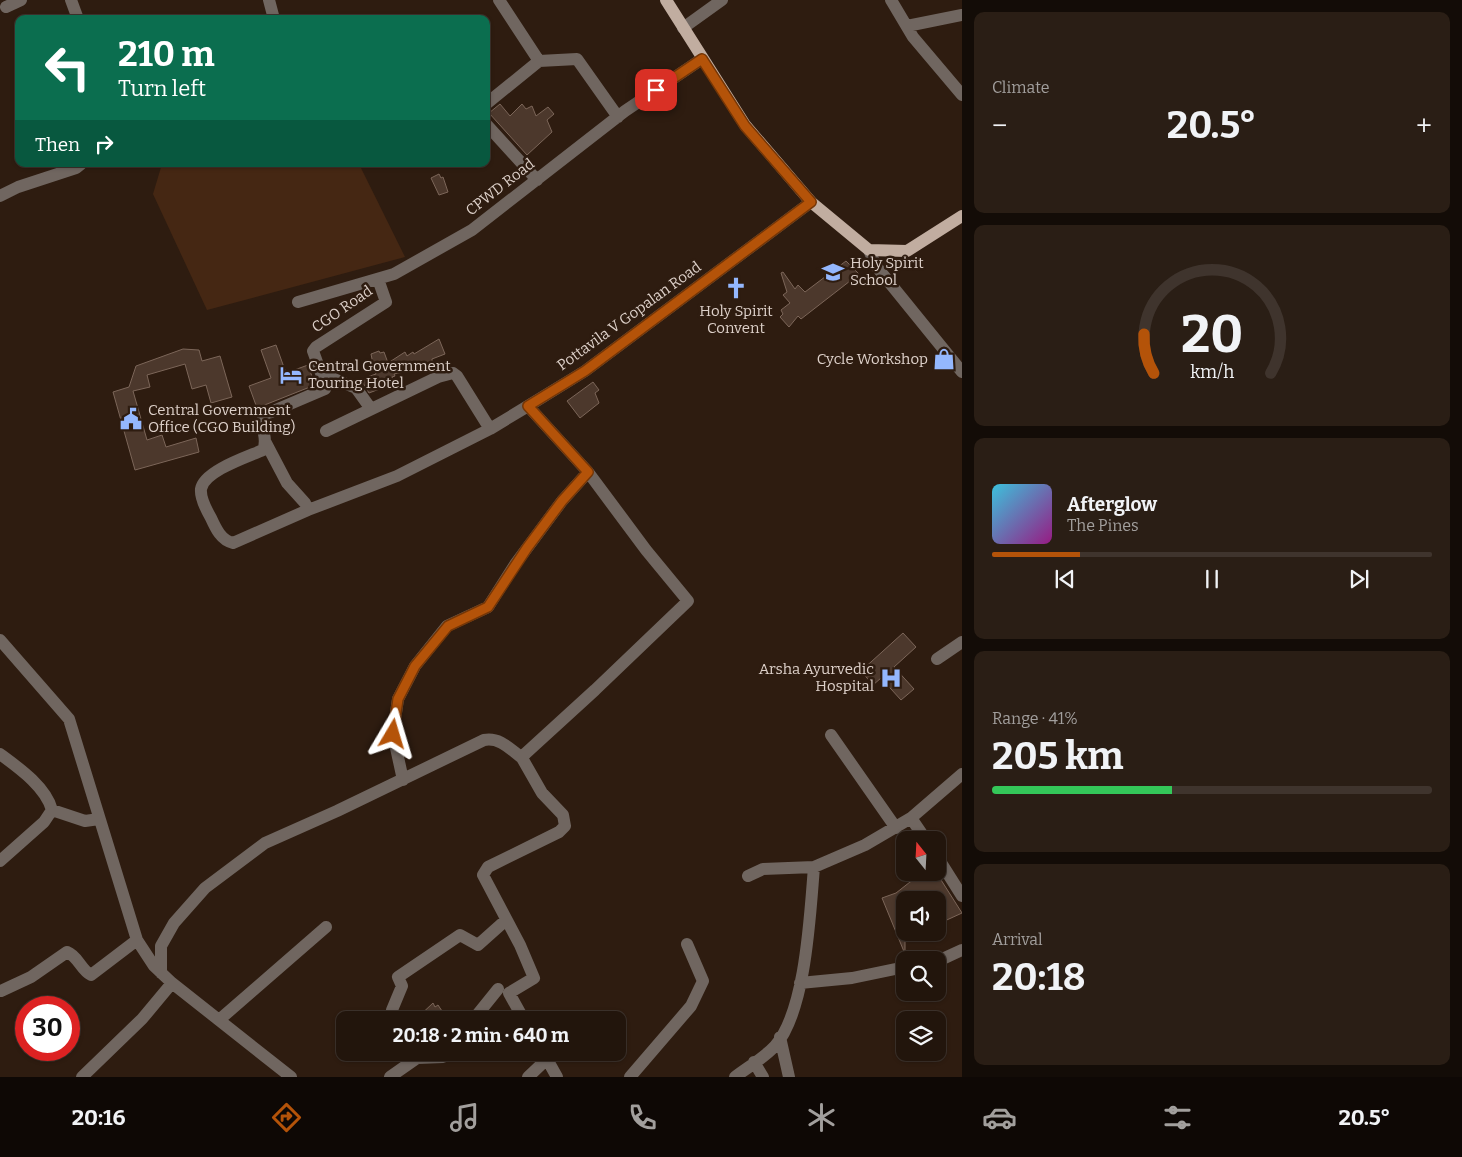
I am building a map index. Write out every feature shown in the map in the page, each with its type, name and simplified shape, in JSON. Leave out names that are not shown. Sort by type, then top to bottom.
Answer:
[{"type":"main road","points":[[666,0],[745,126],[811,202],[869,250],[907,251],[962,216]]},
{"type":"street","points":[[2,5],[21,0]]},
{"type":"street","points":[[71,0],[77,15]]},
{"type":"street","points":[[269,0],[273,15]]},
{"type":"street","points":[[499,0],[539,61]]},
{"type":"street","points":[[683,28],[722,0]]},
{"type":"street","points":[[891,0],[913,36],[962,95]]},
{"type":"street","points":[[906,26],[962,15]]},
{"type":"street","points":[[490,101],[539,61],[578,59],[618,117]]},
{"type":"street","name":"CPWD Road","points":[[298,302],[394,274],[472,230],[618,117],[702,59]]},
{"type":"street","points":[[490,128],[537,180]]},
{"type":"street","points":[[0,196],[18,187],[77,167]]},
{"type":"street","name":"Pottavila V Gopalan Road","points":[[266,443],[263,450],[207,477],[201,489],[205,506],[215,527],[226,541],[233,544],[308,510],[397,476],[490,429],[585,371],[811,202]]},
{"type":"street","points":[[869,250],[876,266],[962,372]]},
{"type":"street","name":"CGO Road","points":[[322,374],[313,351],[316,347],[386,302],[378,279]]},
{"type":"street","points":[[326,431],[438,377],[452,373],[457,376],[490,429]]},
{"type":"street","points":[[322,374],[356,388],[372,410]]},
{"type":"street","points":[[308,510],[305,503],[287,483],[266,443],[262,421],[264,415],[324,390],[325,384],[322,374]]},
{"type":"street","points":[[522,758],[688,601],[646,550],[588,472],[528,406]]},
{"type":"street","points":[[403,780],[393,734],[398,699],[415,666],[448,626],[488,607],[527,548],[562,501],[588,472]]},
{"type":"street","points":[[0,640],[69,719],[137,940],[154,966],[172,983],[291,1077]]},
{"type":"street","points":[[937,659],[962,642]]},
{"type":"street","points":[[831,735],[896,828]]},
{"type":"street","points":[[161,973],[161,946],[166,934],[187,907],[206,888],[265,843],[490,739],[501,742],[522,758],[542,793],[563,815],[565,826],[560,832],[488,867],[483,875],[520,945],[534,978],[509,993],[519,1011]]},
{"type":"street","points":[[0,754],[18,767],[44,793],[50,802],[52,810],[44,822],[0,861]]},
{"type":"street","points":[[748,876],[764,869],[814,867],[866,845],[911,818],[962,774]]},
{"type":"street","points":[[52,810],[85,821],[99,819]]},
{"type":"street","points":[[911,818],[920,831]]},
{"type":"street","points":[[735,1077],[775,1046],[796,1007],[808,935],[814,867]]},
{"type":"street","points":[[946,871],[962,896]]},
{"type":"street","points":[[392,1011],[402,986],[398,977],[460,935],[478,945],[506,920]]},
{"type":"street","points":[[219,1020],[326,927]]},
{"type":"street","points":[[1,990],[30,978],[67,952],[72,954],[86,972],[91,975],[137,940]]},
{"type":"street","points":[[630,1077],[691,1006],[703,981],[687,944]]},
{"type":"street","points":[[946,957],[962,950]]},
{"type":"street","points":[[800,983],[852,978],[896,969]]},
{"type":"street","points":[[82,1077],[142,1019],[172,983]]},
{"type":"street","points":[[480,1011],[498,989]]},
{"type":"street","points":[[780,1038],[789,1077]]},
{"type":"street","points":[[390,1077],[410,1061]]},
{"type":"street","points":[[528,1077],[541,1061]]},
{"type":"street","points":[[548,1061],[557,1077]]},
{"type":"street","points":[[754,1062],[763,1077]]},
{"type":"shaded area","points":[[161,167],[360,167],[405,257],[207,310],[153,194]]},
{"type":"building","points":[[500,104],[510,116],[522,104],[526,109],[532,106],[536,116],[548,107],[554,114],[547,120],[552,132],[527,155],[490,112]]},
{"type":"building","points":[[439,174],[441,178],[443,177],[448,192],[439,195],[431,178]]},
{"type":"building","points":[[846,261],[859,274],[801,319],[798,316],[789,327],[780,317],[783,314],[781,310],[790,303],[783,295],[787,292],[781,273],[783,272],[795,289],[798,285],[805,292]]},
{"type":"building","points":[[439,339],[445,354],[432,359],[432,362],[421,366],[422,368],[394,374],[395,376],[392,377],[394,381],[390,385],[369,393],[362,381],[376,374],[370,361],[372,359],[371,354],[379,351],[380,353],[384,352],[388,363],[405,352],[407,356],[413,352],[414,354]]},
{"type":"building","name":"Central Government Touring Hotel","points":[[276,345],[286,373],[308,365],[315,385],[257,408],[249,386],[271,378],[261,350]]},
{"type":"building","name":"Central Government Office (CGO Building)","points":[[183,349],[199,350],[202,361],[220,356],[232,397],[211,403],[206,385],[192,389],[185,364],[147,375],[150,387],[133,391],[147,440],[162,435],[166,447],[196,438],[199,452],[135,470],[113,392],[129,387],[136,366]]},
{"type":"building","points":[[593,382],[599,390],[595,393],[599,403],[580,418],[567,401]]},
{"type":"building","points":[[903,633],[916,647],[894,667],[914,689],[901,700],[881,678],[873,685],[861,671]]},
{"type":"building","points":[[942,881],[962,913],[946,920],[946,891],[899,891],[910,882]]},
{"type":"building","points":[[896,893],[896,932],[882,898]]},
{"type":"building","points":[[900,941],[905,941],[904,951]]},
{"type":"building","points":[[433,1003],[435,1007],[438,1005],[442,1011],[425,1011]]},
{"type":"place","name":"Holy Spirit School","points":[[833,272]]},
{"type":"place","name":"Holy Spirit Convent","points":[[736,288]]},
{"type":"place","name":"Cycle Workshop","points":[[944,359]]},
{"type":"place","name":"Central Government Touring Hotel","points":[[291,375]]},
{"type":"place","name":"Central Government Office (CGO Building)","points":[[131,419]]},
{"type":"place","name":"Arsha Ayurvedic Hospital","points":[[891,678]]},
{"type":"route","points":[[393,734],[398,699],[415,666],[448,626],[488,607],[527,548],[562,501],[588,472],[528,406],[585,371],[811,202],[745,126],[702,59],[656,90]]}]
